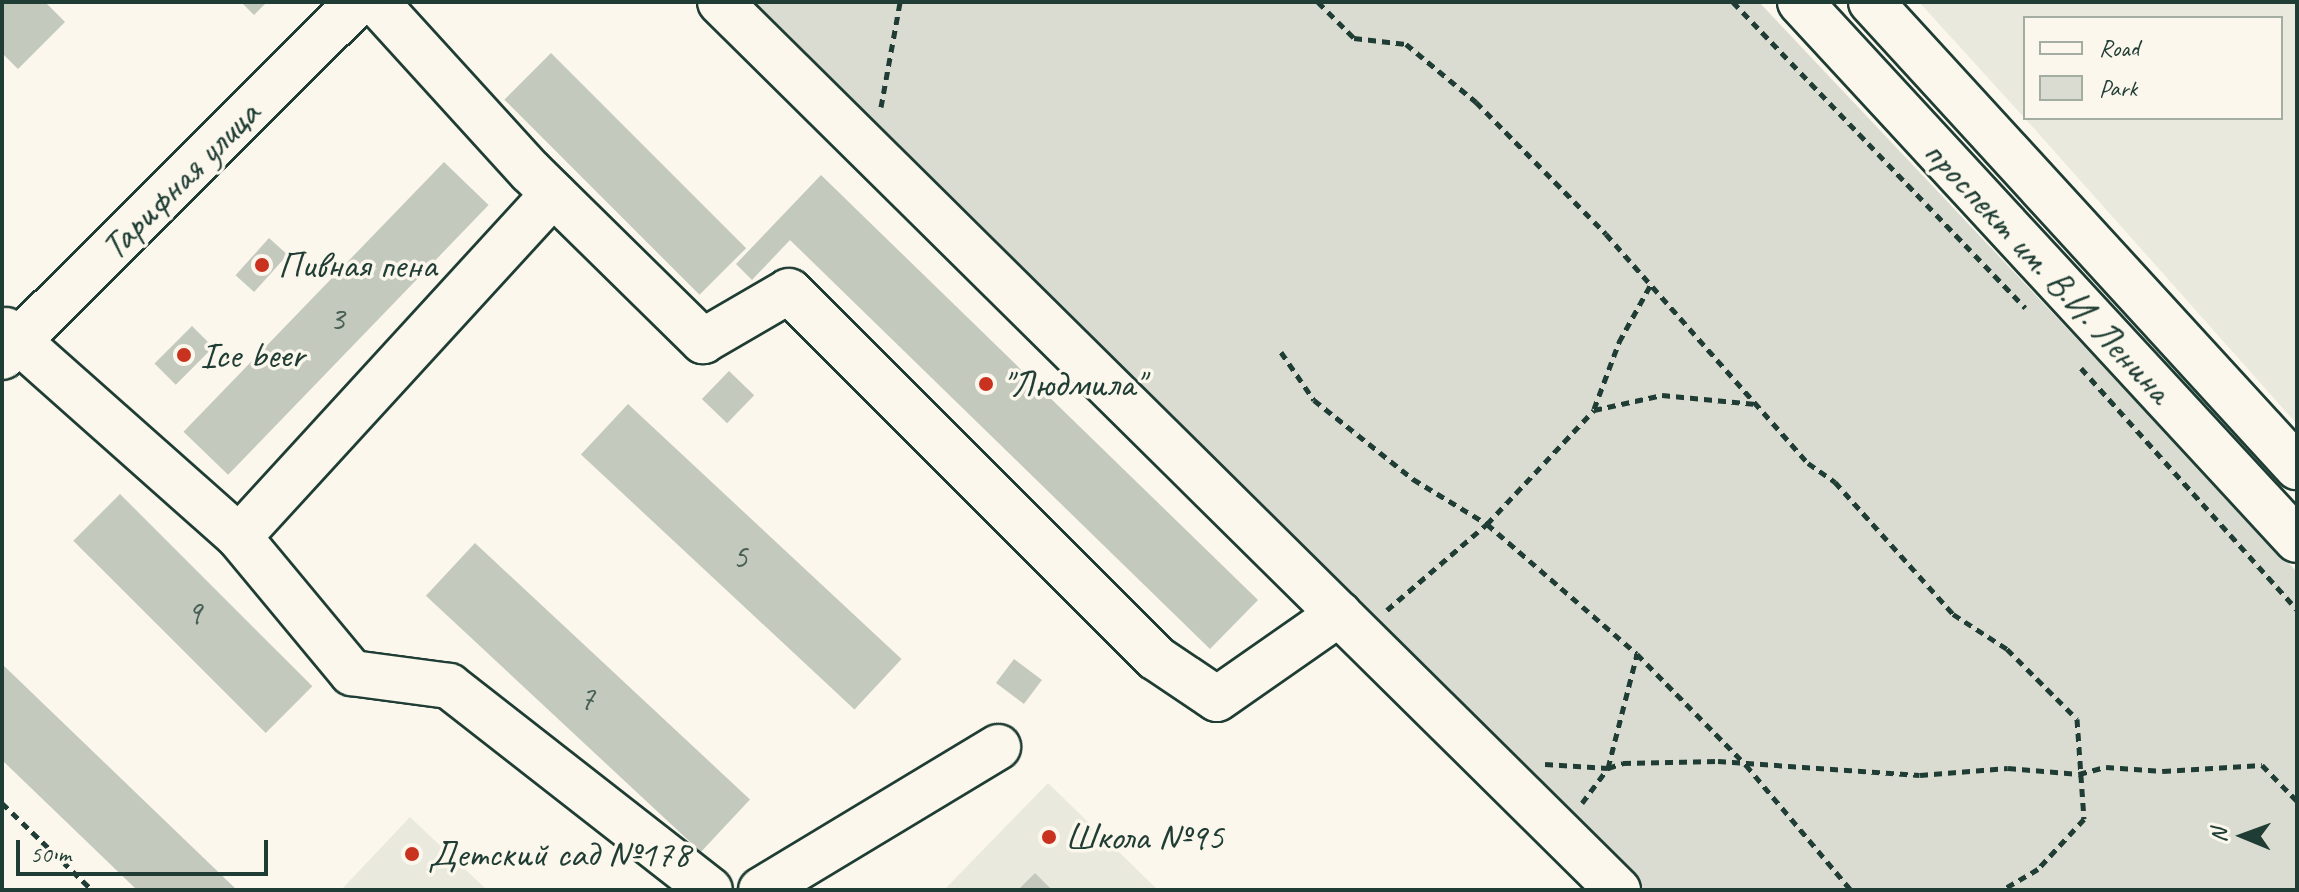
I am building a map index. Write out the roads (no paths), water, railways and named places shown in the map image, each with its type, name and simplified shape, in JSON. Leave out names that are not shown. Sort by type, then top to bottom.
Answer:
[{"type":"street","name":"Тарифная улица","points":[[9,343],[358,2]]},
{"type":"street","points":[[376,2],[553,194],[703,341],[789,291],[1156,658],[1217,699],[1349,624]]},
{"type":"street","points":[[720,2],[1618,890]]},
{"type":"street","name":"проспект им. В.И. Ленина","points":[[1800,2],[2297,540]]},
{"type":"street","name":"проспект им. В.И. Ленина","points":[[1871,2],[2297,467]]},
{"type":"street","points":[[239,537],[553,194]]},
{"type":"street","points":[[9,343],[239,537],[352,673],[449,686],[710,890]]},
{"type":"street","points":[[761,890],[998,747]]},
{"type":"place","name":"Пивная пена","points":[[262,265]]},
{"type":"place","name":"Ice beer","points":[[184,355]]},
{"type":"place","name":"\"Людмила\"","points":[[986,384]]},
{"type":"place","name":"Школа №95","points":[[1049,837]]},
{"type":"place","name":"Детский сад №178","points":[[412,854]]}]
